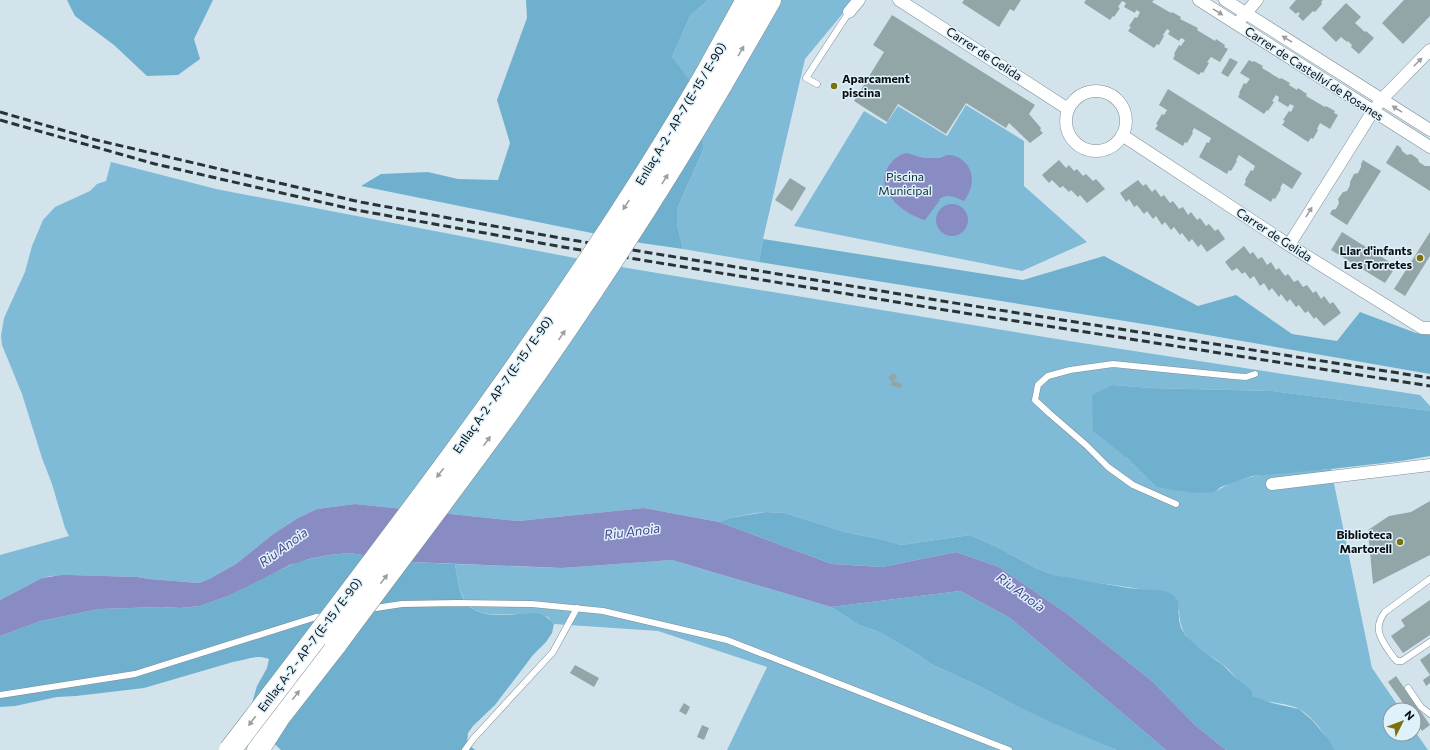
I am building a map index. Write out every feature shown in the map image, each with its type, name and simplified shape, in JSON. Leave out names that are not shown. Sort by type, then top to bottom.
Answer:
[{"type":"highway","name":"Enllaç A-2 - AP-7 (E-15 / E-90)","points":[[258,750],[280,717],[458,480],[548,355],[638,222],[713,80],[747,0]]},
{"type":"highway","name":"Enllaç A-2 - AP-7 (E-15 / E-90)","points":[[230,750],[441,472],[535,341],[640,183],[770,0]]},
{"type":"street","points":[[849,12],[859,0]]},
{"type":"street","name":"Carrer de Gelida","points":[[899,0],[1068,109]]},
{"type":"street","name":"Carrer de Castellví de Rosanes","points":[[1199,0],[1430,147]]},
{"type":"street","name":"Carrer de Castellví de Rosanes","points":[[1225,0],[1430,130]]},
{"type":"street","points":[[1237,24],[1245,12],[1257,0]]},
{"type":"street","points":[[1289,245],[1373,111],[1382,99],[1430,50]]},
{"type":"street","points":[[1100,91],[1109,94],[1117,100],[1125,116],[1125,126],[1122,135],[1116,143],[1107,149],[1097,151],[1087,150],[1078,145],[1071,138],[1067,128],[1066,118],[1068,109],[1081,95],[1100,91]]},
{"type":"street","name":"Carrer de Gelida","points":[[1122,135],[1289,245],[1422,328],[1430,328]]},
{"type":"street","points":[[1272,484],[1430,465]]},
{"type":"lane","points":[[817,84],[806,78],[849,12]]},
{"type":"lane","points":[[1176,504],[1133,485],[1108,467],[1086,445],[1035,400],[1038,385],[1048,376],[1070,370],[1113,364],[1233,376],[1255,374]]},
{"type":"lane","points":[[1430,579],[1385,612],[1380,618],[1379,625],[1379,636],[1397,661],[1402,661],[1430,642]]},
{"type":"lane","points":[[348,612],[402,604],[532,604],[603,611],[727,640],[1009,750]]},
{"type":"lane","points":[[465,750],[473,739],[552,652],[577,608]]},
{"type":"lane","points":[[0,695],[135,674],[316,617],[340,614]]},
{"type":"lane","points":[[1408,688],[1421,707],[1430,714]]},
{"type":"green space","points":[[708,0],[854,0],[805,59],[759,262],[683,249],[677,224],[677,209],[704,148],[672,57],[690,16]]},
{"type":"green space","name":"Piscina Municipal","points":[[966,105],[1024,141],[1024,186],[1087,242],[1022,271],[794,226],[864,111],[886,124],[898,106],[947,136]]},
{"type":"green space","points":[[111,162],[216,189],[627,268],[1069,341],[1420,395],[1430,406],[1430,411],[1272,391],[1151,388],[1113,385],[1126,457],[1156,487],[1215,492],[1227,485],[1241,480],[1270,473],[1331,469],[1372,668],[1395,702],[1382,702],[1382,742],[1422,741],[1428,750],[1335,750],[1310,717],[1299,709],[1288,705],[1265,701],[1252,695],[1221,663],[1189,640],[1180,622],[1179,610],[1147,590],[1054,575],[1036,568],[995,546],[970,535],[901,545],[845,532],[785,513],[756,513],[729,518],[719,522],[644,508],[518,521],[355,504],[317,509],[298,518],[273,534],[236,564],[199,583],[137,577],[71,575],[51,576],[42,578],[0,600],[0,555],[69,536],[65,528],[22,394],[2,345],[1,336],[4,318],[25,272],[32,246],[43,220],[55,207],[90,191],[97,184],[106,181]]},
{"type":"green space","points":[[672,560],[831,607],[859,625],[879,632],[931,664],[983,688],[1016,706],[1116,750],[727,750],[767,667],[658,631],[554,624],[548,617],[539,615],[488,614],[478,611],[470,607],[460,591],[455,564],[562,568]]},
{"type":"shaded area","points":[[67,0],[213,0],[194,39],[200,59],[178,75],[147,76],[114,45],[75,16]]},
{"type":"shaded area","points":[[526,0],[708,0],[690,16],[672,57],[689,80],[695,115],[704,148],[677,209],[677,224],[683,249],[641,243],[361,186],[381,174],[428,172],[458,179],[498,180],[510,143],[497,100],[527,18]]},
{"type":"shaded area","points":[[763,239],[1023,280],[1104,256],[1198,306],[1236,295],[1292,334],[1337,341],[1360,312],[1416,333],[1430,335],[1430,374],[1156,326],[759,262]]},
{"type":"shaded area","points":[[1113,385],[1151,388],[1272,391],[1430,411],[1430,456],[1331,469],[1252,476],[1221,487],[1215,492],[1193,493],[1156,487],[1126,457],[1093,431],[1092,395]]},
{"type":"shaded area","points":[[766,512],[785,513],[845,532],[901,545],[970,535],[995,546],[1036,568],[1054,575],[1128,588],[1165,591],[1173,595],[1178,601],[1179,620],[1181,628],[1186,636],[1199,648],[1223,665],[1251,690],[1253,696],[1272,703],[1299,709],[1312,720],[1335,750],[1226,750],[1195,725],[1152,681],[1069,615],[999,567],[956,552],[882,567],[832,564],[719,522],[729,518]]},
{"type":"shaded area","points":[[349,553],[411,562],[455,564],[462,596],[468,606],[474,610],[496,615],[536,613],[546,617],[554,624],[552,633],[546,642],[533,655],[495,705],[473,726],[468,733],[467,743],[475,750],[281,750],[261,731],[252,703],[257,686],[267,668],[269,659],[260,657],[233,662],[144,688],[57,697],[15,706],[0,707],[0,636],[41,621],[99,609],[161,607],[180,608],[200,606],[228,596],[262,578],[300,561],[329,555]]},
{"type":"shaded area","points":[[960,591],[1010,618],[1166,750],[1116,750],[1016,706],[983,688],[931,664],[879,632],[859,625],[831,607]]},
{"type":"water","points":[[906,153],[924,158],[940,158],[949,155],[955,156],[966,163],[972,179],[970,190],[964,201],[952,196],[942,197],[939,199],[940,200],[925,220],[916,217],[899,206],[892,199],[884,182],[886,172],[891,163],[899,156]]},
{"type":"water","points":[[949,204],[955,204],[965,211],[968,220],[967,226],[961,233],[955,236],[949,236],[939,229],[936,223],[936,217],[943,207]]},
{"type":"water","name":"Riu Anoia","points":[[355,504],[518,521],[644,508],[719,522],[832,564],[882,567],[956,552],[999,567],[1069,615],[1152,681],[1195,725],[1226,750],[1166,750],[1010,618],[960,591],[831,607],[672,560],[562,568],[411,562],[349,553],[329,555],[290,565],[228,596],[200,606],[180,608],[161,607],[99,609],[41,621],[0,636],[0,600],[42,578],[61,575],[137,577],[199,583],[236,564],[273,534],[298,518],[317,509]]},
{"type":"building","points":[[964,0],[1021,0],[1014,11],[1010,9],[999,27],[962,3]]},
{"type":"building","points":[[1086,0],[1154,0],[1152,2],[1181,17],[1180,19],[1198,28],[1197,30],[1215,41],[1216,39],[1228,49],[1220,62],[1211,57],[1207,62],[1209,63],[1203,73],[1201,72],[1199,75],[1173,59],[1179,45],[1181,46],[1185,40],[1181,38],[1179,41],[1168,34],[1170,31],[1167,29],[1159,45],[1157,44],[1154,48],[1128,31],[1131,27],[1129,26],[1135,17],[1137,18],[1140,12],[1136,10],[1135,13],[1124,7],[1126,3],[1122,1],[1118,7],[1120,8],[1110,20],[1084,3]]},
{"type":"building","points":[[1296,0],[1323,0],[1321,2],[1322,4],[1315,12],[1313,11],[1303,21],[1298,16],[1300,14],[1298,12],[1296,14],[1289,8]]},
{"type":"building","points":[[1404,0],[1430,0],[1430,16],[1403,44],[1382,23]]},
{"type":"building","points":[[1346,3],[1361,17],[1355,23],[1374,38],[1359,54],[1351,47],[1352,45],[1348,41],[1347,42],[1341,37],[1336,42],[1322,28]]},
{"type":"building","points":[[892,15],[1035,105],[1029,114],[1041,128],[1040,130],[1043,133],[1030,143],[1009,123],[1006,128],[966,103],[946,134],[898,104],[887,122],[854,101],[884,52],[873,45]]},
{"type":"building","points":[[1230,58],[1238,62],[1228,77],[1221,73]]},
{"type":"building","points":[[1249,60],[1263,66],[1262,68],[1290,83],[1289,85],[1297,90],[1298,88],[1307,94],[1306,96],[1335,111],[1334,113],[1338,115],[1330,129],[1320,123],[1313,139],[1311,138],[1308,142],[1282,125],[1285,121],[1283,120],[1289,111],[1291,112],[1294,106],[1290,104],[1288,107],[1278,101],[1279,97],[1276,95],[1272,101],[1274,102],[1264,114],[1238,97],[1244,83],[1246,84],[1250,79],[1240,73]]},
{"type":"building","points":[[1168,89],[1302,173],[1292,189],[1283,183],[1275,199],[1273,198],[1271,202],[1244,185],[1245,180],[1251,170],[1253,171],[1255,166],[1239,155],[1231,171],[1229,170],[1227,174],[1199,157],[1207,142],[1209,143],[1211,138],[1194,128],[1193,133],[1187,143],[1185,142],[1183,146],[1155,129],[1158,125],[1156,124],[1162,114],[1164,115],[1167,110],[1159,105]]},
{"type":"building","points":[[1397,145],[1407,155],[1411,154],[1425,166],[1430,166],[1430,191],[1386,163]]},
{"type":"building","points":[[1059,160],[1066,168],[1069,165],[1074,171],[1077,169],[1083,176],[1086,174],[1093,181],[1096,179],[1105,189],[1087,203],[1080,195],[1078,197],[1071,190],[1069,192],[1063,186],[1060,188],[1052,180],[1049,183],[1042,175]]},
{"type":"building","points":[[1363,160],[1381,171],[1347,225],[1330,214],[1332,210],[1336,209],[1339,203],[1338,199],[1343,192],[1347,191],[1354,174],[1358,173]]},
{"type":"building","points":[[790,178],[806,188],[792,211],[775,200]]},
{"type":"building","points":[[1138,180],[1143,186],[1146,184],[1152,192],[1155,189],[1161,197],[1164,195],[1170,203],[1173,201],[1179,209],[1183,207],[1188,215],[1191,212],[1197,220],[1200,218],[1206,226],[1209,224],[1215,231],[1218,229],[1225,239],[1207,252],[1201,244],[1198,247],[1192,239],[1189,242],[1182,233],[1180,235],[1174,227],[1171,230],[1165,222],[1162,225],[1156,216],[1153,219],[1147,211],[1144,214],[1137,205],[1134,207],[1129,199],[1126,202],[1120,193]]},
{"type":"building","points":[[1342,232],[1396,266],[1385,283],[1331,250]]},
{"type":"building","points":[[1430,232],[1430,256],[1405,296],[1394,289]]},
{"type":"building","points":[[1244,246],[1250,254],[1253,252],[1258,259],[1262,257],[1267,265],[1271,262],[1276,270],[1279,268],[1285,276],[1288,274],[1294,282],[1298,280],[1303,287],[1307,285],[1313,293],[1316,291],[1321,299],[1324,296],[1330,304],[1333,302],[1341,313],[1324,326],[1316,317],[1314,319],[1308,311],[1305,313],[1299,305],[1296,307],[1290,299],[1287,302],[1281,294],[1279,297],[1272,288],[1269,291],[1264,283],[1260,286],[1254,276],[1250,279],[1245,272],[1242,274],[1237,268],[1232,271],[1225,262]]},
{"type":"building","points":[[893,373],[897,376],[894,381],[902,384],[900,388],[890,385],[892,382],[888,378]]},
{"type":"building","name":"Biblioteca Martorell","points":[[1430,501],[1430,555],[1373,584],[1368,530],[1389,516],[1411,512]]},
{"type":"building","points":[[1430,600],[1430,635],[1403,653],[1391,636],[1405,626],[1401,620]]},
{"type":"building","points":[[1430,653],[1430,675],[1420,660]]},
{"type":"building","points":[[575,665],[599,678],[594,687],[570,673]]},
{"type":"building","points":[[1430,675],[1430,683],[1426,686],[1423,680]]},
{"type":"building","points":[[1396,676],[1414,702],[1402,702],[1388,682]]},
{"type":"building","points":[[684,703],[690,707],[686,715],[679,711]]},
{"type":"building","points":[[1422,713],[1430,725],[1422,731]]},
{"type":"building","points":[[702,725],[709,728],[704,740],[697,737]]},
{"type":"railway","points":[[0,112],[96,140],[360,202],[566,239],[942,301],[1430,378]]},
{"type":"railway","points":[[0,120],[155,164],[356,210],[563,247],[939,309],[1430,386]]},
{"type":"place","name":"Aparcament piscina","points":[[834,86]]},
{"type":"place","name":"Llar d'infants Les Torretes","points":[[1420,258]]},
{"type":"place","name":"Biblioteca Martorell","points":[[1400,542]]}]
